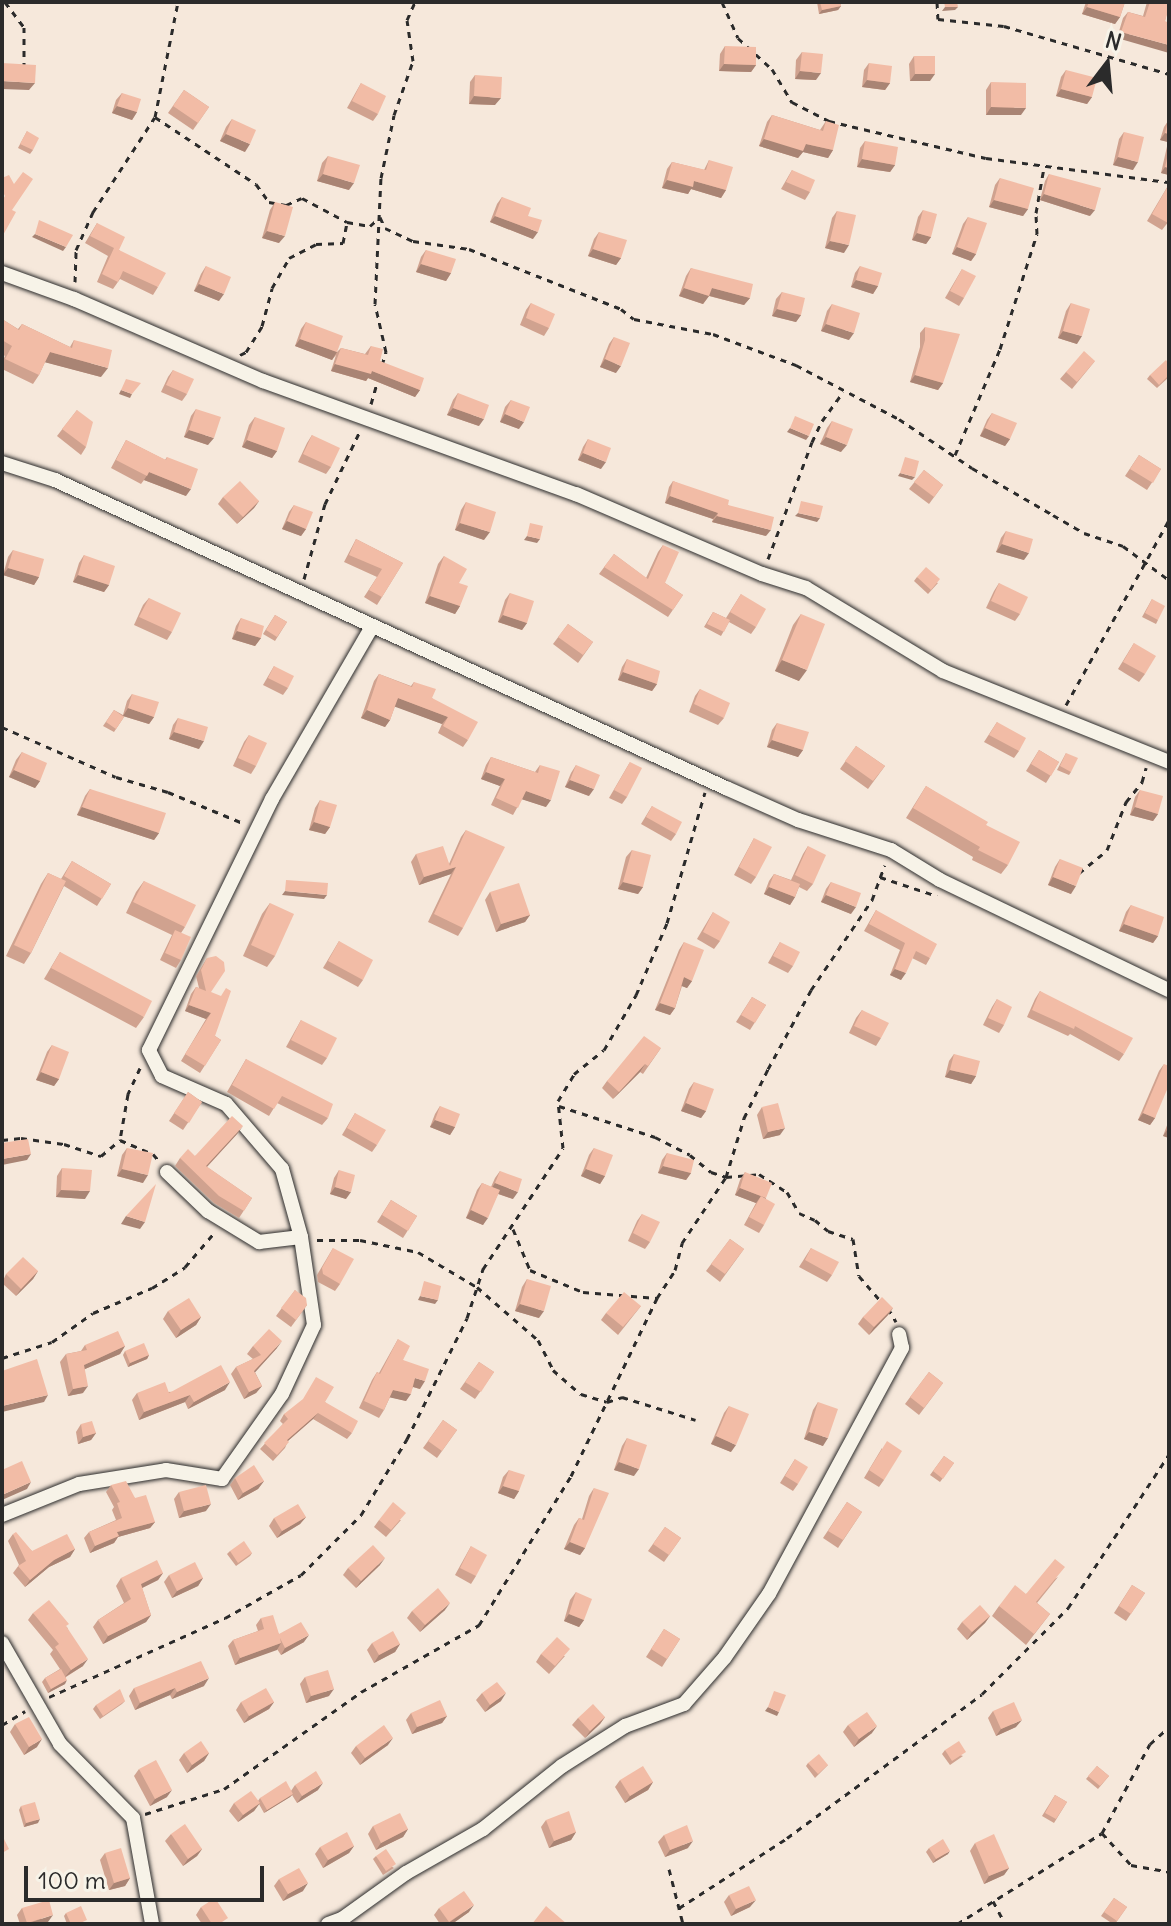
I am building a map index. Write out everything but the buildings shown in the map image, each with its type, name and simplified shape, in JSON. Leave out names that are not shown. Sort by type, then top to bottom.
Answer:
[{"type":"street","points":[[2,273],[74,299],[223,363],[576,494],[762,574],[806,588],[943,671],[1169,762]]},
{"type":"street","points":[[2,463],[55,480],[371,628],[798,820],[891,850],[954,886],[1169,990]]},
{"type":"street","points":[[2,1515],[79,1484],[166,1470],[222,1479],[282,1394],[314,1325],[301,1237],[282,1169],[226,1104],[162,1076],[149,1050],[258,827],[371,628]]},
{"type":"street","points":[[167,1172],[208,1211],[259,1242],[301,1237]]},
{"type":"street","points":[[328,1924],[342,1919],[406,1873],[483,1829],[562,1766],[625,1726],[684,1704],[725,1657],[769,1594],[902,1348],[899,1334]]},
{"type":"street","points":[[2,1643],[60,1744],[133,1818],[152,1924]]},
{"type":"path","points":[[5,2],[24,27],[24,67]]},
{"type":"path","points":[[74,299],[76,250],[93,212],[155,117],[178,2]]},
{"type":"path","points":[[299,595],[325,504],[366,418],[386,352],[375,304],[381,178],[394,115],[413,61],[407,20],[415,2]]},
{"type":"path","points":[[722,2],[738,38],[772,69],[792,102],[829,121],[986,158],[1169,182]]},
{"type":"path","points":[[937,2],[938,19],[1004,26],[1169,74]]},
{"type":"path","points":[[155,117],[256,184],[269,202],[286,205],[302,198],[347,222],[370,226],[380,217]]},
{"type":"path","points":[[955,455],[1000,349],[1037,234],[1039,187],[1044,165]]},
{"type":"path","points":[[380,217],[385,228],[413,241],[469,249],[621,309],[634,319],[713,334],[796,365],[899,419],[1084,533],[1123,546],[1169,580]]},
{"type":"path","points":[[223,363],[246,352],[262,326],[272,288],[289,258],[316,244],[343,243],[347,222]]},
{"type":"path","points":[[762,574],[812,442],[822,421],[843,392]]},
{"type":"path","points":[[1060,716],[1169,520]]},
{"type":"path","points":[[2,727],[116,777],[168,792],[232,821],[258,827]]},
{"type":"path","points":[[1076,874],[1107,850],[1126,802],[1142,782],[1147,764],[1131,746]]},
{"type":"path","points":[[2,1725],[37,1704],[142,1653],[225,1618],[301,1575],[361,1515],[407,1439],[467,1318],[483,1269],[513,1228],[563,1148],[559,1106],[574,1074],[604,1050],[636,995],[667,923],[709,781]]},
{"type":"path","points":[[133,1818],[224,1789],[361,1692],[479,1625],[571,1476],[657,1298],[675,1270],[682,1243],[726,1177],[744,1118],[768,1069],[811,990],[872,900],[891,850]]},
{"type":"path","points":[[880,877],[929,896],[942,897],[954,886]]},
{"type":"path","points":[[2,1140],[21,1138],[64,1144],[101,1156],[120,1140],[128,1094],[149,1050]]},
{"type":"path","points":[[559,1106],[655,1137],[690,1155],[711,1172],[726,1177],[759,1174],[787,1192],[799,1213],[815,1220],[828,1231],[853,1239],[859,1276],[895,1315],[899,1334]]},
{"type":"path","points":[[120,1140],[153,1154],[167,1172]]},
{"type":"path","points":[[2,1358],[52,1342],[93,1313],[152,1288],[185,1267],[224,1221]]},
{"type":"path","points":[[513,1228],[530,1270],[583,1292],[657,1298]]},
{"type":"path","points":[[301,1237],[394,1245],[418,1252],[477,1287],[538,1340],[553,1370],[581,1394],[607,1402],[622,1397],[696,1420]]},
{"type":"path","points":[[679,1908],[787,1838],[982,1694],[1068,1608],[1169,1454]]},
{"type":"path","points":[[957,1924],[1102,1833],[1150,1744],[1169,1727]]},
{"type":"path","points":[[1102,1833],[1131,1865],[1169,1872]]},
{"type":"path","points":[[669,1869],[683,1924]]},
{"type":"path","points":[[993,1901],[1005,1924]]}]
